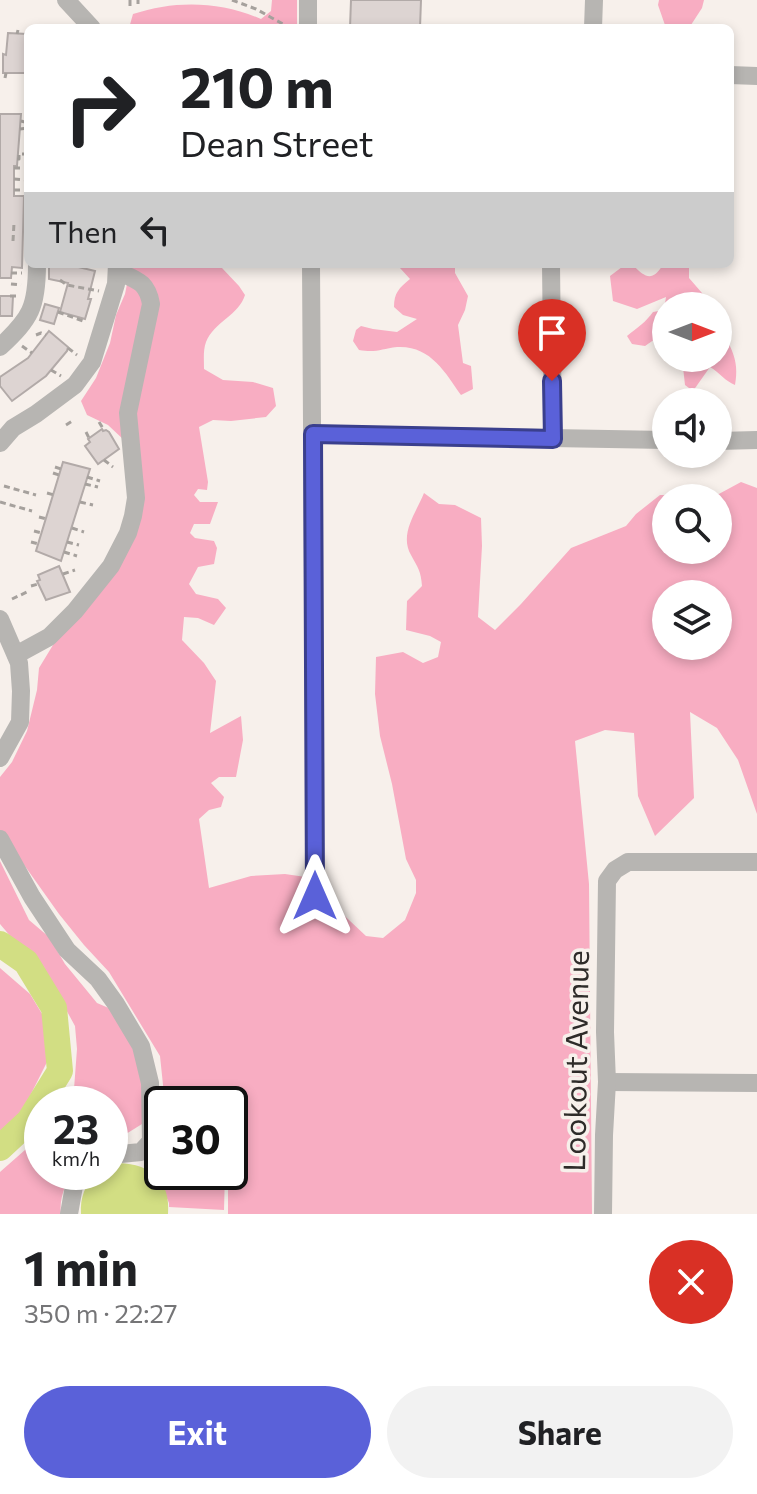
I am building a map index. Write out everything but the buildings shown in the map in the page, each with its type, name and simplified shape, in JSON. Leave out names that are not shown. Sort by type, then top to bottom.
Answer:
[{"type":"street","points":[[66,0],[88,24]]},
{"type":"street","points":[[308,0],[308,24]]},
{"type":"street","points":[[593,24],[594,0]]},
{"type":"street","points":[[734,75],[757,76]]},
{"type":"street","points":[[3,432],[75,385],[92,362],[116,284],[117,268],[144,285],[151,304],[128,413],[136,482],[133,516],[111,566],[75,611],[49,637],[16,655]]},
{"type":"street","points":[[311,268],[315,896]]},
{"type":"street","points":[[551,268],[553,439]]},
{"type":"street","points":[[0,347],[21,327],[33,306],[32,269]]},
{"type":"street","points":[[313,434],[652,440]]},
{"type":"street","points":[[732,441],[757,440]]},
{"type":"street","points":[[0,619],[19,663],[21,691],[20,722],[0,758]]},
{"type":"street","points":[[0,839],[32,897],[67,950],[98,979],[141,1046],[150,1083],[151,1141],[141,1152],[128,1153]]},
{"type":"street","name":"Lookout Avenue","points":[[603,1214],[607,1082],[607,881],[615,870],[628,862],[757,862]]},
{"type":"street","points":[[607,1082],[757,1083]]},
{"type":"street","points":[[69,1214],[73,1190]]},
{"type":"path","points":[[130,0],[130,8]]},
{"type":"path","points":[[232,0],[283,24]]},
{"type":"path","points":[[20,129],[24,128]]},
{"type":"path","points":[[17,159],[19,154],[24,154]]},
{"type":"path","points":[[14,168],[24,168]]},
{"type":"path","points":[[14,179],[24,180]]},
{"type":"path","points":[[14,190],[24,190]]},
{"type":"path","points":[[13,241],[14,223]]},
{"type":"path","points":[[11,273],[32,269]]},
{"type":"path","points":[[60,280],[67,285],[99,291]]},
{"type":"path","points":[[11,284],[25,285]]},
{"type":"path","points":[[58,312],[90,323]]},
{"type":"path","points":[[32,332],[46,335]]},
{"type":"path","points":[[22,346],[32,353]]},
{"type":"path","points":[[68,348],[77,355]]},
{"type":"path","points":[[51,370],[62,377]]},
{"type":"path","points":[[66,425],[74,420]]},
{"type":"path","points":[[99,422],[104,430]]},
{"type":"path","points":[[86,432],[89,438]]},
{"type":"path","points":[[104,460],[113,467]]},
{"type":"path","points":[[55,467],[61,469]]},
{"type":"path","points":[[53,473],[59,475]]},
{"type":"path","points":[[87,477],[100,481]]},
{"type":"path","points":[[85,484],[98,487]]},
{"type":"path","points":[[4,486],[36,495]]},
{"type":"path","points":[[47,493],[54,495]]},
{"type":"path","points":[[0,502],[32,511]]},
{"type":"path","points":[[80,502],[93,505]]},
{"type":"path","points":[[39,517],[47,519]]},
{"type":"path","points":[[72,528],[84,532]]},
{"type":"path","points":[[34,531],[42,533]]},
{"type":"path","points":[[31,542],[39,544]]},
{"type":"path","points":[[67,542],[79,545]]},
{"type":"path","points":[[64,552],[77,556]]},
{"type":"path","points":[[63,574],[75,570]]},
{"type":"path","points":[[31,586],[38,584]]},
{"type":"path","points":[[12,599],[27,592]]},
{"type":"shaded area","points":[[272,0],[297,0],[297,24],[130,24],[133,14],[165,6],[214,6],[261,19],[271,11]]},
{"type":"shaded area","points":[[659,0],[704,0],[692,24],[665,24]]},
{"type":"shaded area","points":[[130,268],[222,268],[245,295],[238,308],[206,342],[204,369],[223,380],[253,382],[273,388],[276,406],[266,417],[213,420],[199,427],[208,482],[207,490],[198,489],[194,495],[200,502],[218,502],[210,524],[194,524],[190,533],[195,538],[214,541],[217,548],[214,564],[198,567],[189,584],[196,594],[218,599],[226,608],[214,625],[198,618],[184,617],[182,640],[216,681],[210,733],[241,716],[243,740],[236,777],[219,777],[211,783],[224,797],[221,807],[209,810],[199,819],[209,888],[251,876],[285,874],[326,880],[333,905],[366,936],[383,938],[405,920],[416,893],[416,880],[406,859],[380,736],[375,694],[376,657],[403,652],[423,663],[438,657],[441,642],[406,630],[407,601],[422,586],[419,570],[408,547],[408,531],[424,493],[439,504],[455,505],[481,518],[478,617],[495,630],[571,548],[626,526],[652,501],[652,564],[732,564],[732,487],[741,482],[757,488],[757,814],[738,760],[717,728],[690,712],[694,798],[655,836],[638,796],[634,733],[605,730],[575,741],[589,884],[592,1214],[228,1214],[228,1190],[248,1190],[248,1086],[163,1086],[160,1056],[109,972],[59,914],[0,831],[0,777],[12,762],[27,731],[39,668],[131,541],[125,441],[108,425],[87,415],[81,401],[96,378],[110,343]]},
{"type":"shaded area","points":[[400,268],[455,268],[468,296],[458,325],[463,363],[471,366],[473,389],[461,395],[435,362],[419,350],[397,347],[359,350],[353,341],[356,330],[361,326],[397,332],[417,319],[403,315],[394,307],[398,291],[410,279]]},
{"type":"shaded area","points":[[621,268],[636,268],[652,276],[661,268],[689,268],[689,278],[701,292],[652,292],[652,303],[637,309],[613,301],[610,276]]},
{"type":"shaded area","points":[[652,313],[652,341],[645,346],[632,344],[627,336]]},
{"type":"shaded area","points":[[732,352],[735,385],[716,372],[732,372]]},
{"type":"shaded area","points":[[684,372],[706,372],[695,388],[685,385]]},
{"type":"shaded area","points":[[0,861],[29,920],[49,937],[65,964],[97,1003],[111,1009],[134,1051],[145,1085],[142,1124],[128,1133],[128,1086],[74,1086],[75,1026],[33,960],[0,924]]},
{"type":"shaded area","points":[[0,968],[30,994],[47,1022],[52,1052],[35,1086],[24,1086],[24,1108],[0,1139]]},
{"type":"shaded area","points":[[24,1151],[24,1190],[64,1190],[61,1214],[0,1214],[0,1172]]},
{"type":"shaded area","points":[[130,1164],[144,1168],[144,1190],[165,1190],[168,1214],[81,1214],[85,1190],[128,1190]]},
{"type":"shaded area","points":[[164,1190],[225,1190],[224,1210],[169,1207]]},
{"type":"waterway","points":[[0,944],[26,962],[54,1008],[60,1071],[29,1121],[0,1148]]},
{"type":"route","points":[[315,896],[313,434],[553,439],[552,381]]}]
